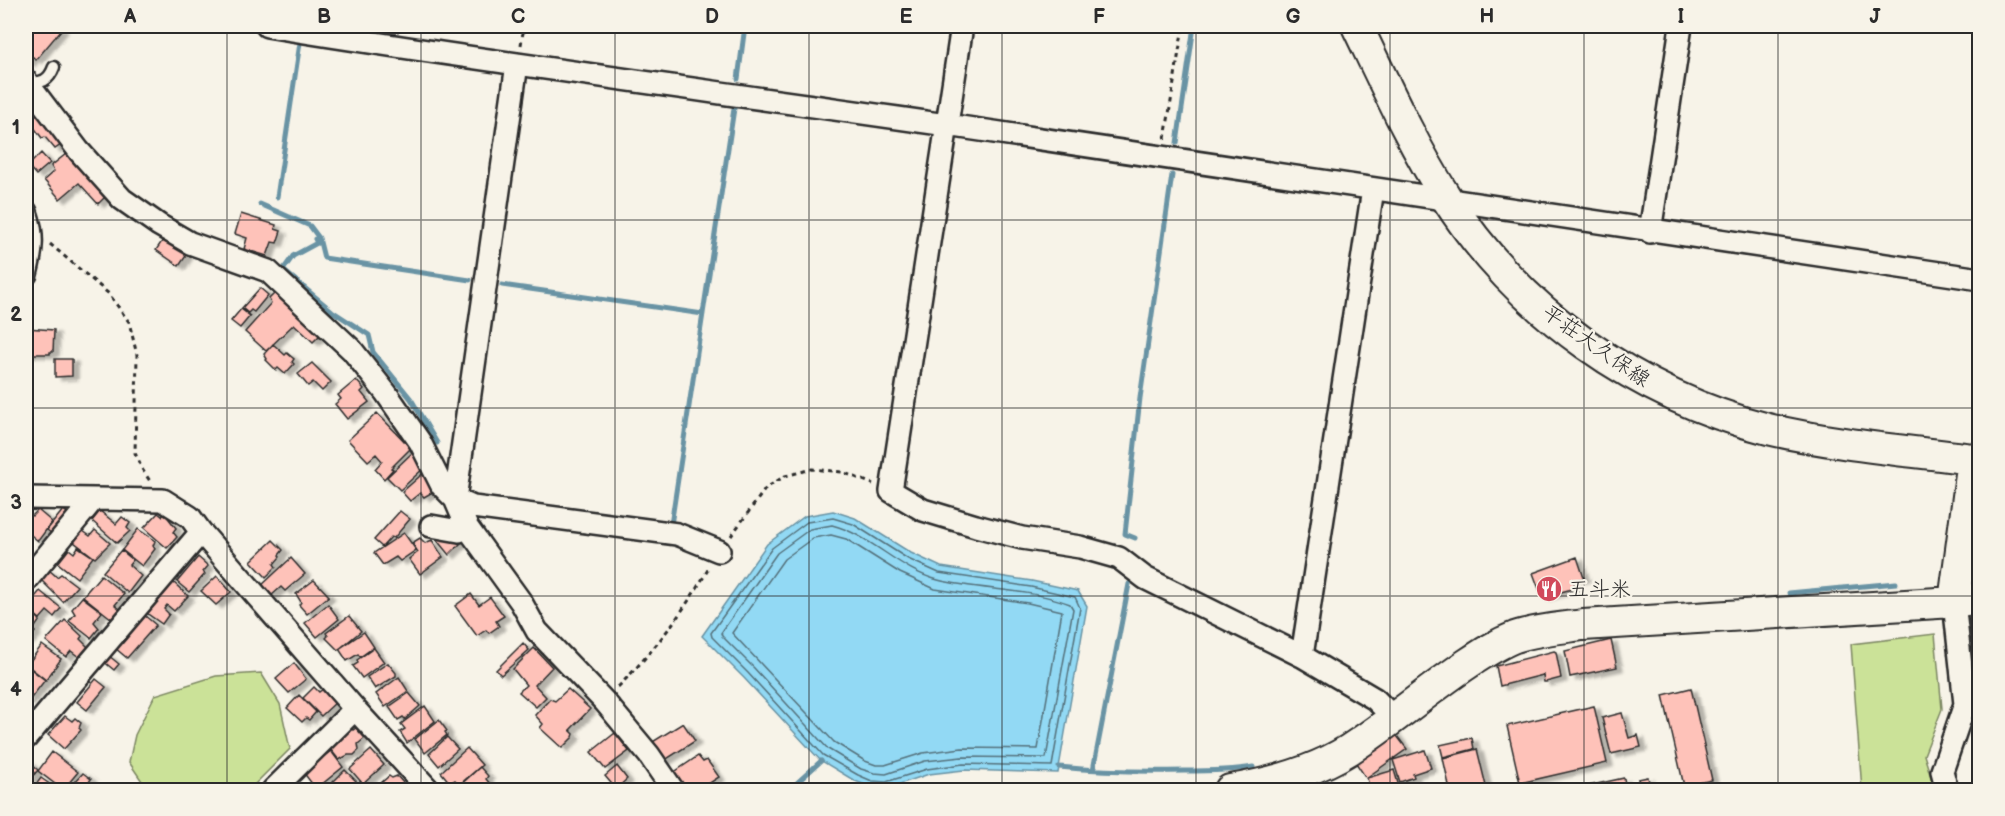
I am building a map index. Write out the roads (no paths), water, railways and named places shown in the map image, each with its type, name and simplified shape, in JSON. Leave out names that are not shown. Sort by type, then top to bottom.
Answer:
[{"type":"street","points":[[267,26],[293,28],[518,64],[948,125],[1650,232],[1980,279]]},
{"type":"street","points":[[962,26],[891,491],[923,510],[976,526],[1119,558],[1145,578],[1302,656],[1375,699],[1393,717]]},
{"type":"street","name":"平荘大久保線","points":[[1358,26],[1421,157],[1448,201],[1506,276],[1554,320],[1623,369],[1660,390],[1718,413],[1769,429],[1825,440],[1976,459]]},
{"type":"street","points":[[1650,232],[1682,26]]},
{"type":"street","points":[[518,64],[455,498],[467,527],[521,602],[537,631],[604,702],[649,755],[673,790]]},
{"type":"street","points":[[26,81],[79,151],[122,198],[159,225],[190,243],[268,272],[344,343],[386,393],[420,442],[442,486],[455,498],[473,507],[677,534],[719,551]]},
{"type":"street","points":[[1302,656],[1373,189]]},
{"type":"street","points":[[26,274],[31,257],[28,223]]},
{"type":"street","points":[[1947,790],[1942,771],[1965,705],[1967,600],[1976,459]]},
{"type":"street","points":[[26,498],[163,500],[190,517],[355,709],[429,790]]},
{"type":"street","points":[[26,581],[93,500]]},
{"type":"street","points":[[431,526],[459,531],[467,527]]},
{"type":"street","points":[[26,738],[201,532]]},
{"type":"street","points":[[1230,790],[1293,774],[1331,759],[1358,744],[1494,646],[1516,637],[1540,631],[1591,625],[1967,600]]},
{"type":"street","points":[[287,786],[355,709]]},
{"type":"lane","points":[[26,81],[37,83],[46,81],[54,67]]},
{"type":"water","points":[[833,511],[855,518],[911,553],[941,567],[1032,581],[1078,591],[1087,606],[1058,773],[964,770],[929,774],[888,788],[871,787],[855,781],[820,760],[702,636],[767,544],[805,516]]},
{"type":"waterway","points":[[738,79],[745,26]]},
{"type":"waterway","points":[[1177,143],[1194,26]]},
{"type":"waterway","points":[[277,197],[301,36]]},
{"type":"waterway","points":[[671,525],[735,102]]},
{"type":"waterway","points":[[1135,538],[1125,534],[1140,398],[1172,175]]},
{"type":"waterway","points":[[260,204],[310,226],[319,238],[324,258],[470,280]]},
{"type":"waterway","points":[[315,239],[317,243],[293,256],[283,270],[332,311],[369,335],[373,352],[411,399],[437,443]]},
{"type":"waterway","points":[[502,285],[703,314]]},
{"type":"waterway","points":[[1789,593],[1896,583]]},
{"type":"waterway","points":[[1093,770],[1129,584]]},
{"type":"waterway","points":[[789,790],[821,761]]},
{"type":"waterway","points":[[1059,767],[1153,771],[1253,767]]},
{"type":"place","name":"五斗米","points":[[1549,589]]}]
